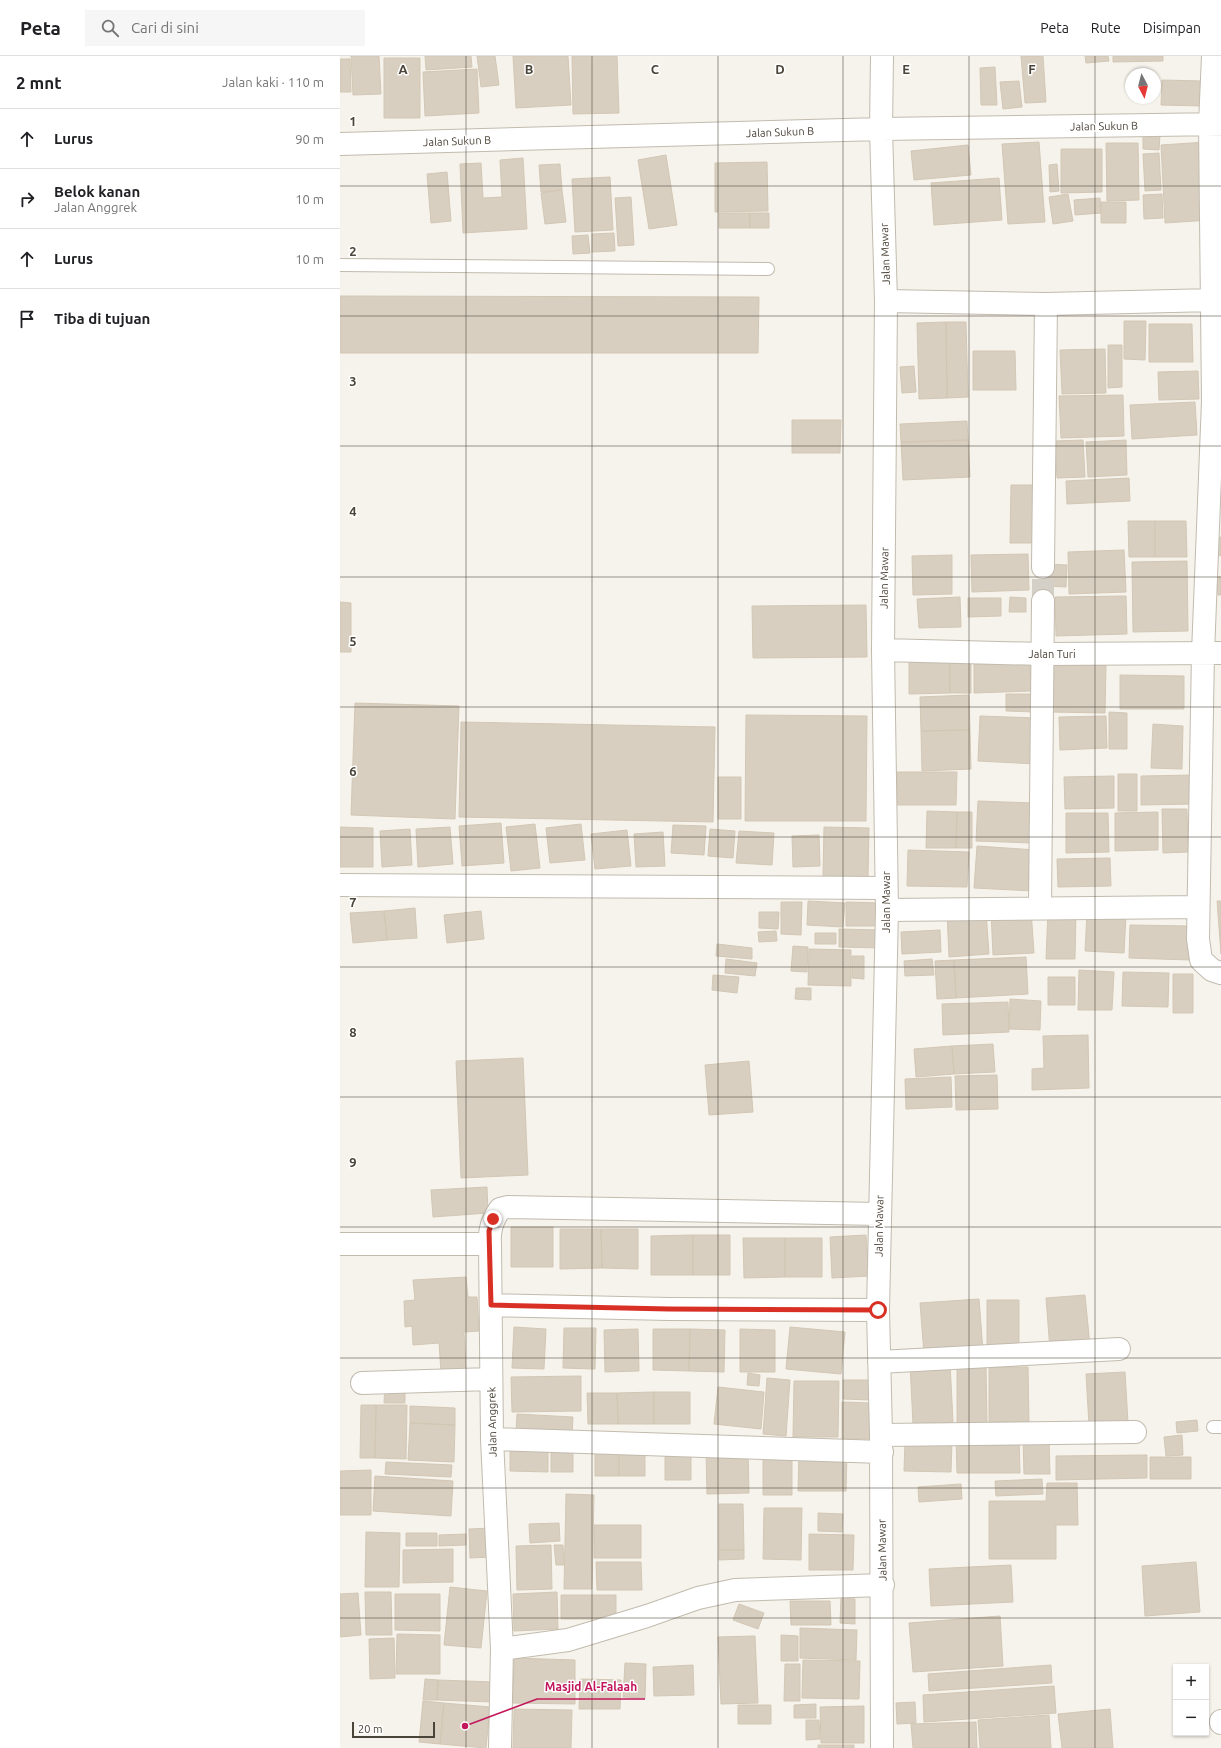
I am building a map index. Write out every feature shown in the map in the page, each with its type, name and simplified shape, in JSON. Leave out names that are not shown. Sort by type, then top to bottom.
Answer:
[{"type":"street","name":"Jalan Mawar","points":[[882,56],[881,129],[886,301],[883,650],[887,910],[878,1310],[883,1585],[882,1748]]},
{"type":"street","points":[[1213,56],[1216,124],[1214,300],[1217,400],[1212,653],[1202,752],[1197,907],[1198,939],[1201,960],[1212,970],[1221,973]]},
{"type":"street","name":"Jalan Sukun B","points":[[340,144],[881,129],[1216,124]]},
{"type":"street","points":[[886,301],[1046,304],[1214,300]]},
{"type":"street","points":[[1043,567],[1046,304]]},
{"type":"street","points":[[1040,908],[1043,601]]},
{"type":"street","name":"Jalan Turi","points":[[883,650],[1042,654],[1212,653]]},
{"type":"street","points":[[340,885],[886,888]]},
{"type":"street","points":[[887,910],[1197,907]]},
{"type":"street","name":"Jalan Anggrek","points":[[500,1748],[502,1649],[492,1439],[489,1231],[493,1219],[500,1209],[508,1207],[879,1214]]},
{"type":"street","points":[[340,1244],[490,1244]]},
{"type":"street","points":[[491,1305],[661,1309],[878,1310]]},
{"type":"street","points":[[879,1362],[1120,1349]]},
{"type":"street","points":[[362,1383],[491,1379]]},
{"type":"street","points":[[492,1439],[881,1444],[1135,1432]]},
{"type":"street","points":[[502,1649],[568,1640],[647,1616],[698,1598],[735,1590],[883,1585]]},
{"type":"lane","points":[[340,265],[768,269]]},
{"type":"building","points":[[351,56],[379,56],[381,94],[353,95]]},
{"type":"building","points":[[425,56],[471,56],[472,67],[426,70]]},
{"type":"building","points":[[477,56],[495,56],[499,85],[481,87]]},
{"type":"building","points":[[513,56],[568,56],[571,105],[516,108]]},
{"type":"building","points":[[572,56],[617,56],[619,113],[573,114]]},
{"type":"building","points":[[1021,56],[1043,56],[1046,102],[1025,103]]},
{"type":"building","points":[[1085,56],[1108,56],[1109,61],[1086,63]]},
{"type":"building","points":[[1113,56],[1163,56],[1163,61],[1113,62]]},
{"type":"building","points":[[384,58],[420,58],[420,118],[384,118]]},
{"type":"building","points":[[340,59],[350,59],[351,92],[340,92]]},
{"type":"building","points":[[995,67],[997,105],[981,105],[980,68]]},
{"type":"building","points":[[477,69],[479,113],[425,116],[423,72]]},
{"type":"building","points":[[1162,80],[1203,81],[1202,106],[1161,105]]},
{"type":"building","points":[[1019,81],[1022,107],[1003,109],[1000,82]]},
{"type":"building","points":[[1143,135],[1160,135],[1159,150],[1143,149]]},
{"type":"building","points":[[1039,142],[1045,222],[1008,224],[1002,144]]},
{"type":"building","points":[[1206,142],[1210,220],[1165,223],[1161,145]]},
{"type":"building","points":[[1106,143],[1138,143],[1139,200],[1107,201]]},
{"type":"building","points":[[968,145],[971,175],[914,180],[911,151]]},
{"type":"building","points":[[1061,149],[1102,149],[1102,192],[1061,193]]},
{"type":"building","points":[[1159,153],[1161,190],[1145,191],[1143,154]]},
{"type":"building","points":[[666,155],[677,225],[649,229],[638,160]]},
{"type":"building","points":[[523,158],[527,229],[463,233],[460,164],[481,163],[483,198],[502,197],[500,160]]},
{"type":"building","points":[[767,162],[768,211],[715,212],[715,163]]},
{"type":"building","points":[[560,164],[562,190],[541,192],[539,165]]},
{"type":"building","points":[[1057,164],[1059,191],[1050,192],[1049,165]]},
{"type":"building","points":[[447,172],[451,221],[431,223],[427,174]]},
{"type":"building","points":[[610,177],[613,230],[575,232],[572,179]]},
{"type":"building","points":[[999,178],[1002,220],[934,225],[931,183]]},
{"type":"building","points":[[562,190],[566,222],[545,224],[541,193]]},
{"type":"building","points":[[1068,194],[1073,221],[1053,224],[1049,197]]},
{"type":"building","points":[[1162,194],[1163,218],[1144,219],[1143,195]]},
{"type":"building","points":[[631,197],[634,245],[618,246],[615,198]]},
{"type":"building","points":[[1100,198],[1101,213],[1075,215],[1074,200]]},
{"type":"building","points":[[1101,202],[1126,202],[1126,223],[1101,223]]},
{"type":"building","points":[[719,213],[750,213],[750,228],[719,228]]},
{"type":"building","points":[[750,213],[769,213],[769,228],[750,228]]},
{"type":"building","points":[[614,233],[615,251],[592,252],[592,234]]},
{"type":"building","points":[[588,235],[590,253],[573,254],[572,236]]},
{"type":"building","points":[[340,296],[759,297],[758,353],[340,353]]},
{"type":"building","points":[[1124,321],[1146,321],[1145,360],[1124,359]]},
{"type":"building","points":[[946,322],[947,398],[919,399],[917,323]]},
{"type":"building","points":[[946,322],[966,322],[968,397],[947,398]]},
{"type":"building","points":[[1149,324],[1192,324],[1193,362],[1149,362]]},
{"type":"building","points":[[1108,345],[1122,345],[1122,387],[1108,388]]},
{"type":"building","points":[[1105,349],[1106,393],[1062,394],[1060,350]]},
{"type":"building","points":[[973,351],[1015,351],[1016,390],[973,390]]},
{"type":"building","points":[[914,366],[916,392],[902,393],[900,367]]},
{"type":"building","points":[[1198,371],[1199,399],[1159,400],[1158,372]]},
{"type":"building","points":[[1123,395],[1124,436],[1061,438],[1059,396]]},
{"type":"building","points":[[1195,402],[1197,435],[1132,439],[1130,405]]},
{"type":"building","points":[[792,420],[841,420],[840,453],[792,453]]},
{"type":"building","points":[[967,421],[968,440],[901,442],[900,424]]},
{"type":"building","points":[[968,440],[970,477],[903,480],[901,442]]},
{"type":"building","points":[[1083,440],[1085,477],[1057,478],[1055,441]]},
{"type":"building","points":[[1126,440],[1127,475],[1088,477],[1086,442]]},
{"type":"building","points":[[1129,478],[1130,501],[1067,504],[1066,481]]},
{"type":"building","points":[[1011,485],[1040,485],[1039,543],[1010,543]]},
{"type":"building","points":[[1128,521],[1155,521],[1155,557],[1129,557]]},
{"type":"building","points":[[1155,521],[1186,521],[1187,557],[1155,557]]},
{"type":"building","points":[[1216,537],[1221,537],[1221,555],[1219,556]]},
{"type":"building","points":[[1124,550],[1126,592],[1069,594],[1068,552]]},
{"type":"building","points":[[1028,554],[1029,590],[972,592],[971,555]]},
{"type":"building","points":[[952,555],[952,594],[913,595],[912,556]]},
{"type":"building","points":[[1187,561],[1188,631],[1133,632],[1132,562]]},
{"type":"building","points":[[1045,564],[1067,565],[1066,587],[1044,586]]},
{"type":"building","points":[[1217,577],[1221,577],[1221,595],[1218,595]]},
{"type":"building","points":[[1126,596],[1127,634],[1056,636],[1055,597]]},
{"type":"building","points":[[960,597],[961,627],[919,628],[917,599]]},
{"type":"building","points":[[1010,597],[1026,598],[1026,612],[1009,612]]},
{"type":"building","points":[[968,598],[1001,598],[1001,616],[968,617]]},
{"type":"building","points":[[340,602],[351,603],[351,652],[340,652]]},
{"type":"building","points":[[866,605],[867,657],[753,658],[752,606]]},
{"type":"building","points":[[909,660],[950,660],[950,693],[909,694]]},
{"type":"building","points":[[950,660],[971,660],[971,693],[950,693]]},
{"type":"building","points":[[1030,662],[1031,691],[974,693],[974,663]]},
{"type":"building","points":[[1050,664],[1106,665],[1105,713],[1049,712]]},
{"type":"building","points":[[1120,675],[1184,676],[1184,709],[1120,709]]},
{"type":"building","points":[[1006,694],[1034,694],[1034,712],[1006,711]]},
{"type":"building","points":[[969,695],[970,730],[921,731],[920,697]]},
{"type":"building","points":[[355,703],[459,706],[455,819],[351,815]]},
{"type":"building","points":[[1109,712],[1127,713],[1127,749],[1109,749]]},
{"type":"building","points":[[746,715],[867,716],[866,821],[745,821]]},
{"type":"building","points":[[980,716],[1038,718],[1036,764],[978,761]]},
{"type":"building","points":[[1106,716],[1107,748],[1060,750],[1059,717]]},
{"type":"building","points":[[461,722],[715,727],[713,822],[459,817]]},
{"type":"building","points":[[1153,724],[1183,726],[1182,769],[1151,768]]},
{"type":"building","points":[[970,730],[971,769],[922,771],[921,731]]},
{"type":"building","points":[[897,772],[957,772],[956,805],[897,805]]},
{"type":"building","points":[[1118,774],[1137,774],[1137,811],[1118,811]]},
{"type":"building","points":[[1193,775],[1193,804],[1141,805],[1141,776]]},
{"type":"building","points":[[1114,776],[1114,808],[1065,809],[1064,777]]},
{"type":"building","points":[[718,777],[741,777],[741,819],[718,819]]},
{"type":"building","points":[[978,801],[1033,803],[1031,843],[976,841]]},
{"type":"building","points":[[1162,809],[1187,809],[1188,852],[1163,853]]},
{"type":"building","points":[[927,811],[957,812],[956,848],[926,848]]},
{"type":"building","points":[[957,812],[972,812],[972,848],[956,848]]},
{"type":"building","points":[[1158,812],[1158,850],[1115,851],[1115,813]]},
{"type":"building","points":[[1066,813],[1108,813],[1109,852],[1066,853]]},
{"type":"building","points":[[501,823],[504,863],[462,866],[459,826]]},
{"type":"building","points":[[535,824],[540,868],[511,871],[506,827]]},
{"type":"building","points":[[581,824],[585,860],[550,863],[546,828]]},
{"type":"building","points":[[673,825],[706,826],[704,855],[671,853]]},
{"type":"building","points":[[340,827],[373,828],[373,867],[340,867]]},
{"type":"building","points":[[450,827],[453,864],[418,867],[416,829]]},
{"type":"building","points":[[824,827],[869,828],[868,877],[823,876]]},
{"type":"building","points":[[410,829],[412,865],[382,867],[380,831]]},
{"type":"building","points":[[710,829],[735,831],[733,858],[708,856]]},
{"type":"building","points":[[627,830],[631,866],[595,869],[591,834]]},
{"type":"building","points":[[739,831],[774,833],[772,865],[736,863]]},
{"type":"building","points":[[663,832],[665,866],[636,867],[634,834]]},
{"type":"building","points":[[819,835],[820,866],[793,867],[792,836]]},
{"type":"building","points":[[977,846],[1036,850],[1033,891],[974,888]]},
{"type":"building","points":[[908,850],[969,852],[967,887],[907,886]]},
{"type":"building","points":[[1110,858],[1111,886],[1058,887],[1057,859]]},
{"type":"building","points":[[808,901],[845,903],[843,927],[807,925]]},
{"type":"building","points":[[1217,901],[1221,901],[1221,954]]},
{"type":"building","points":[[781,902],[802,902],[801,935],[781,934]]},
{"type":"building","points":[[846,902],[880,903],[880,926],[846,926]]},
{"type":"building","points":[[415,908],[417,938],[387,940],[384,911]]},
{"type":"building","points":[[1031,910],[1034,953],[993,955],[991,912]]},
{"type":"building","points":[[1048,910],[1076,911],[1075,959],[1046,959]]},
{"type":"building","points":[[384,911],[387,940],[353,943],[350,913]]},
{"type":"building","points":[[481,911],[484,939],[447,943],[444,915]]},
{"type":"building","points":[[986,911],[989,954],[949,957],[947,913]]},
{"type":"building","points":[[759,912],[779,912],[778,929],[759,928]]},
{"type":"building","points":[[1087,912],[1126,915],[1124,953],[1085,951]]},
{"type":"building","points":[[1130,925],[1190,926],[1190,960],[1129,958]]},
{"type":"building","points":[[839,929],[881,930],[881,948],[839,947]]},
{"type":"building","points":[[940,930],[941,952],[902,954],[901,932]]},
{"type":"building","points":[[776,931],[777,941],[759,942],[758,932]]},
{"type":"building","points":[[815,933],[836,933],[836,944],[815,944]]},
{"type":"building","points":[[717,944],[752,948],[752,959],[716,956]]},
{"type":"building","points":[[793,946],[808,947],[807,972],[791,971]]},
{"type":"building","points":[[809,949],[851,950],[851,986],[808,985]]},
{"type":"building","points":[[852,956],[864,956],[864,979],[852,978]]},
{"type":"building","points":[[1026,957],[1028,994],[956,998],[954,960]]},
{"type":"building","points":[[726,959],[757,963],[755,976],[725,973]]},
{"type":"building","points":[[932,959],[934,975],[905,976],[904,961]]},
{"type":"building","points":[[954,960],[956,998],[937,999],[935,961]]},
{"type":"building","points":[[1079,970],[1114,972],[1112,1010],[1078,1010]]},
{"type":"building","points":[[1123,972],[1169,973],[1168,1007],[1122,1006]]},
{"type":"building","points":[[1173,974],[1193,974],[1193,1013],[1173,1013]]},
{"type":"building","points":[[713,975],[739,977],[737,993],[712,990]]},
{"type":"building","points":[[1048,977],[1075,977],[1075,1005],[1048,1005]]},
{"type":"building","points":[[796,988],[811,988],[811,1000],[795,999]]},
{"type":"building","points":[[1010,999],[1041,1001],[1040,1030],[1009,1029]]},
{"type":"building","points":[[1008,1002],[1009,1032],[943,1035],[942,1004]]},
{"type":"building","points":[[1088,1035],[1089,1088],[1032,1090],[1032,1069],[1044,1068],[1043,1036]]},
{"type":"building","points":[[993,1044],[995,1072],[954,1074],[952,1046]]},
{"type":"building","points":[[952,1046],[954,1074],[916,1077],[914,1049]]},
{"type":"building","points":[[523,1058],[528,1175],[461,1178],[456,1061]]},
{"type":"building","points":[[749,1061],[753,1112],[709,1115],[705,1065]]},
{"type":"building","points":[[997,1075],[998,1109],[956,1110],[955,1076]]},
{"type":"building","points":[[951,1077],[952,1107],[906,1109],[905,1079]]},
{"type":"building","points":[[487,1187],[488,1213],[433,1217],[431,1190]]},
{"type":"building","points":[[511,1227],[553,1227],[553,1267],[511,1267]]},
{"type":"building","points":[[560,1229],[601,1229],[602,1268],[560,1269]]},
{"type":"building","points":[[601,1229],[638,1229],[638,1269],[602,1268]]},
{"type":"building","points":[[693,1235],[693,1275],[651,1275],[651,1236]]},
{"type":"building","points":[[693,1235],[730,1235],[730,1275],[693,1275]]},
{"type":"building","points":[[866,1235],[869,1276],[832,1278],[830,1237]]},
{"type":"building","points":[[743,1238],[785,1238],[785,1277],[744,1278]]},
{"type":"building","points":[[785,1238],[822,1238],[822,1277],[785,1277]]},
{"type":"building","points":[[466,1277],[468,1297],[477,1297],[479,1331],[464,1332],[466,1371],[441,1372],[439,1343],[413,1345],[412,1326],[405,1327],[404,1301],[415,1300],[413,1280]]},
{"type":"building","points":[[1085,1295],[1090,1346],[1050,1350],[1046,1298]]},
{"type":"building","points":[[979,1299],[983,1351],[924,1354],[920,1303]]},
{"type":"building","points":[[987,1300],[1019,1300],[1019,1345],[987,1346]]},
{"type":"building","points":[[514,1327],[546,1329],[544,1369],[512,1368]]},
{"type":"building","points":[[790,1327],[845,1332],[841,1374],[786,1369]]},
{"type":"building","points":[[564,1328],[596,1328],[595,1369],[563,1368]]},
{"type":"building","points":[[638,1329],[639,1371],[605,1372],[604,1330]]},
{"type":"building","points":[[653,1329],[690,1329],[689,1371],[653,1370]]},
{"type":"building","points":[[690,1329],[725,1330],[724,1372],[689,1371]]},
{"type":"building","points":[[740,1329],[775,1330],[775,1372],[740,1372]]},
{"type":"building","points":[[950,1363],[953,1422],[913,1424],[910,1364]]},
{"type":"building","points":[[957,1367],[986,1367],[987,1423],[957,1423]]},
{"type":"building","points":[[989,1367],[1028,1367],[1029,1422],[989,1422]]},
{"type":"building","points":[[1125,1372],[1128,1423],[1089,1425],[1086,1374]]},
{"type":"building","points":[[748,1373],[760,1375],[759,1386],[747,1385]]},
{"type":"building","points":[[581,1376],[581,1411],[512,1412],[511,1377]]},
{"type":"building","points":[[767,1378],[790,1380],[786,1436],[763,1434]]},
{"type":"building","points":[[843,1380],[872,1380],[871,1400],[843,1399]]},
{"type":"building","points":[[794,1381],[839,1381],[838,1437],[793,1437]]},
{"type":"building","points":[[385,1386],[405,1387],[405,1403],[384,1403]]},
{"type":"building","points":[[718,1387],[764,1392],[761,1429],[714,1424]]},
{"type":"building","points":[[654,1392],[654,1424],[618,1424],[617,1393]]},
{"type":"building","points":[[654,1392],[690,1392],[690,1424],[654,1424]]},
{"type":"building","points":[[587,1393],[617,1393],[618,1424],[588,1424]]},
{"type":"building","points":[[842,1402],[870,1403],[870,1439],[842,1439]]},
{"type":"building","points":[[361,1405],[376,1405],[375,1458],[360,1458]]},
{"type":"building","points":[[376,1405],[407,1405],[406,1459],[375,1458]]},
{"type":"building","points":[[410,1406],[455,1408],[455,1425],[410,1423]]},
{"type":"building","points":[[517,1414],[573,1417],[572,1435],[516,1432]]},
{"type":"building","points":[[1197,1420],[1198,1431],[1177,1433],[1176,1422]]},
{"type":"building","points":[[410,1423],[455,1425],[454,1462],[408,1460]]},
{"type":"building","points":[[1182,1435],[1183,1455],[1166,1456],[1164,1437]]},
{"type":"building","points":[[1023,1437],[1049,1437],[1050,1474],[1024,1474]]},
{"type":"building","points":[[956,1438],[1019,1438],[1020,1473],[957,1473]]},
{"type":"building","points":[[510,1441],[548,1441],[548,1472],[510,1471]]},
{"type":"building","points":[[905,1442],[952,1442],[951,1472],[904,1471]]},
{"type":"building","points":[[551,1445],[573,1445],[573,1472],[551,1472]]},
{"type":"building","points":[[748,1450],[749,1493],[707,1494],[706,1452]]},
{"type":"building","points":[[763,1450],[792,1451],[792,1495],[763,1495]]},
{"type":"building","points":[[595,1452],[619,1452],[619,1476],[595,1476]]},
{"type":"building","points":[[619,1452],[645,1452],[645,1476],[619,1476]]},
{"type":"building","points":[[799,1452],[847,1452],[846,1491],[798,1491]]},
{"type":"building","points":[[665,1453],[691,1453],[691,1480],[665,1480]]},
{"type":"building","points":[[1147,1455],[1147,1478],[1056,1480],[1056,1456]]},
{"type":"building","points":[[1150,1457],[1191,1457],[1191,1479],[1150,1479]]},
{"type":"building","points":[[386,1462],[452,1465],[451,1477],[385,1474]]},
{"type":"building","points":[[371,1470],[371,1515],[340,1515],[340,1471]]},
{"type":"building","points":[[375,1476],[453,1481],[451,1516],[373,1511]]},
{"type":"building","points":[[1042,1479],[1043,1494],[996,1496],[995,1481]]},
{"type":"building","points":[[1047,1483],[1077,1483],[1078,1525],[1056,1525],[1056,1559],[989,1559],[989,1501],[1046,1501]]},
{"type":"building","points":[[961,1484],[962,1499],[919,1502],[918,1487]]},
{"type":"building","points":[[566,1494],[594,1495],[592,1589],[564,1589]]},
{"type":"building","points":[[719,1504],[743,1504],[744,1550],[719,1550]]},
{"type":"building","points":[[764,1508],[802,1508],[801,1560],[763,1559]]},
{"type":"building","points":[[818,1513],[843,1514],[842,1532],[818,1531]]},
{"type":"building","points":[[559,1523],[560,1541],[530,1543],[529,1524]]},
{"type":"building","points":[[594,1525],[641,1525],[641,1558],[594,1558]]},
{"type":"building","points":[[491,1528],[492,1557],[470,1558],[469,1529]]},
{"type":"building","points":[[366,1532],[400,1533],[399,1587],[365,1587]]},
{"type":"building","points":[[406,1533],[437,1533],[437,1546],[406,1546]]},
{"type":"building","points":[[466,1534],[466,1545],[439,1546],[439,1535]]},
{"type":"building","points":[[809,1534],[854,1535],[853,1570],[809,1570]]},
{"type":"building","points":[[551,1545],[552,1589],[517,1590],[516,1546]]},
{"type":"building","points":[[554,1545],[563,1545],[564,1565],[556,1565]]},
{"type":"building","points":[[453,1549],[453,1582],[403,1583],[403,1550]]},
{"type":"building","points":[[719,1550],[744,1550],[744,1559],[719,1560]]},
{"type":"building","points":[[596,1562],[641,1562],[642,1590],[597,1590]]},
{"type":"building","points":[[1196,1562],[1200,1612],[1145,1616],[1142,1566]]},
{"type":"building","points":[[1011,1565],[1013,1602],[931,1606],[929,1569]]},
{"type":"building","points":[[450,1587],[487,1591],[481,1648],[444,1645]]},
{"type":"building","points":[[365,1592],[391,1592],[392,1635],[366,1635]]},
{"type":"building","points":[[557,1592],[558,1629],[514,1631],[513,1594]]},
{"type":"building","points":[[358,1593],[361,1635],[340,1637],[340,1594]]},
{"type":"building","points":[[395,1594],[440,1594],[440,1631],[395,1630]]},
{"type":"building","points":[[561,1595],[616,1595],[616,1619],[561,1619]]},
{"type":"building","points":[[841,1598],[855,1599],[855,1624],[840,1623]]},
{"type":"building","points":[[790,1601],[830,1601],[831,1625],[791,1625]]},
{"type":"building","points":[[739,1604],[764,1613],[758,1629],[733,1620]]},
{"type":"building","points":[[1000,1616],[1003,1666],[913,1672],[909,1623]]},
{"type":"building","points":[[800,1628],[857,1630],[856,1660],[800,1658]]},
{"type":"building","points":[[397,1634],[440,1635],[440,1674],[396,1674]]},
{"type":"building","points":[[781,1635],[798,1636],[798,1661],[781,1661]]},
{"type":"building","points":[[755,1636],[758,1703],[721,1704],[718,1637]]},
{"type":"building","points":[[394,1638],[395,1678],[370,1679],[369,1639]]},
{"type":"building","points":[[514,1658],[575,1660],[575,1704],[513,1703]]},
{"type":"building","points":[[803,1660],[860,1661],[859,1699],[802,1698]]},
{"type":"building","points":[[625,1663],[646,1664],[645,1698],[623,1697]]},
{"type":"building","points":[[785,1664],[800,1664],[800,1701],[784,1701]]},
{"type":"building","points":[[693,1665],[694,1695],[654,1696],[653,1667]]},
{"type":"building","points":[[1051,1665],[1052,1683],[929,1691],[928,1674]]},
{"type":"building","points":[[425,1679],[438,1680],[437,1700],[423,1700]]},
{"type":"building","points":[[580,1679],[621,1680],[620,1709],[579,1709]]},
{"type":"building","points":[[438,1680],[494,1682],[493,1702],[437,1700]]},
{"type":"building","points":[[1054,1686],[1056,1713],[924,1722],[923,1695]]},
{"type":"building","points":[[423,1701],[444,1703],[440,1744],[419,1742]]},
{"type":"building","points":[[915,1702],[916,1723],[897,1724],[896,1703]]},
{"type":"building","points":[[444,1703],[490,1707],[486,1748],[440,1744]]},
{"type":"building","points":[[816,1704],[816,1718],[794,1718],[794,1705]]},
{"type":"building","points":[[738,1705],[771,1705],[771,1724],[738,1724]]},
{"type":"building","points":[[864,1706],[864,1743],[821,1743],[820,1707]]},
{"type":"building","points":[[514,1709],[572,1710],[571,1748],[513,1748]]},
{"type":"building","points":[[1110,1709],[1113,1748],[1062,1748],[1058,1714]]},
{"type":"building","points":[[1049,1715],[1051,1748],[980,1748],[978,1720]]},
{"type":"building","points":[[806,1720],[819,1720],[820,1739],[806,1740]]},
{"type":"building","points":[[976,1722],[977,1748],[913,1748],[911,1724]]},
{"type":"building","points":[[818,1745],[854,1745],[854,1748],[818,1748]]},
{"type":"tunnel","points":[[1043,567],[1043,601]]},
{"type":"place","name":"Masjid Al-Falaah","points":[[465,1726]]},
{"type":"route","points":[[493,1219],[489,1231],[491,1305],[669,1309],[878,1310]]}]
